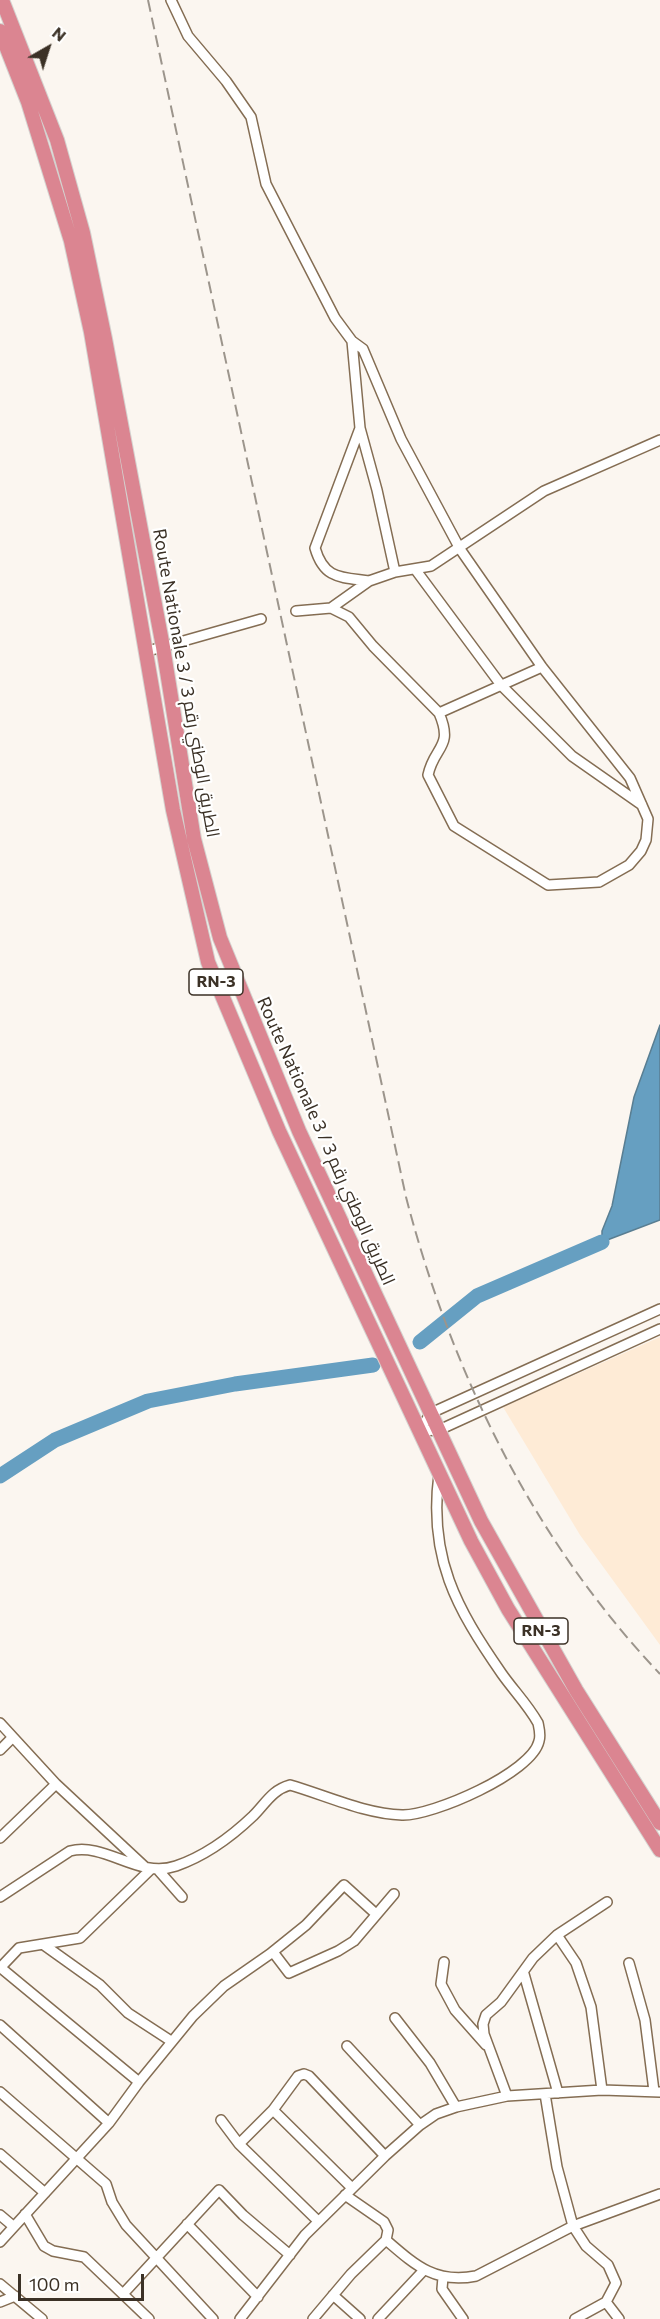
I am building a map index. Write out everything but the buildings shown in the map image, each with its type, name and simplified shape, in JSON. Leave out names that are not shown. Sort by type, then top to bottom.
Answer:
[{"type":"highway","name":"Route Nationale 3 / الطريق الوطني رقم 3","points":[[2,0],[57,140],[83,233],[163,647],[194,839],[220,938],[298,1131],[481,1521],[524,1601],[660,1823]]},
{"type":"highway","name":"Route Nationale 3 / الطريق الوطني رقم 3","points":[[0,31],[28,102],[71,241],[91,332],[148,651],[177,831],[208,962],[279,1131],[471,1542],[508,1609],[660,1850]]},
{"type":"highway","points":[[625,1796],[638,1788]]},
{"type":"street","points":[[171,0],[188,36],[226,81],[251,117],[266,184],[335,318],[352,341],[363,349],[401,439],[460,549],[542,667],[630,778],[648,819],[646,840],[641,851],[629,865],[599,882],[548,885],[454,826],[428,775],[446,739],[445,727],[439,713],[373,646],[349,617],[331,608],[296,611]]},
{"type":"street","points":[[352,341],[360,428],[378,490],[395,572]]},
{"type":"street","points":[[360,428],[319,532],[315,548],[319,562],[328,573],[342,578],[369,580]]},
{"type":"street","points":[[331,608],[369,580],[395,572],[431,566],[460,549],[544,491],[660,440]]},
{"type":"street","points":[[415,569],[501,684],[572,756],[644,807]]},
{"type":"street","points":[[148,651],[261,619]]},
{"type":"street","points":[[439,713],[542,667]]},
{"type":"street","points":[[419,1431],[431,1413],[660,1309]]},
{"type":"street","points":[[621,1326],[628,1342]]},
{"type":"street","points":[[419,1431],[439,1430],[660,1329]]},
{"type":"street","points":[[546,1360],[554,1377]]},
{"type":"street","points":[[139,2082],[0,1968],[19,1948],[44,1946],[80,1938],[152,1870],[196,1858],[231,1836],[278,1788],[290,1785],[368,1808],[401,1815],[425,1813],[445,1806],[498,1779],[520,1764],[535,1749],[539,1741],[538,1723],[469,1624],[454,1596],[435,1527],[439,1474]]},
{"type":"street","points":[[0,1723],[56,1784],[182,1897]]},
{"type":"street","points":[[0,1750],[12,1738]]},
{"type":"street","points":[[0,1838],[56,1784]]},
{"type":"street","points":[[0,1897],[70,1851],[81,1848],[152,1870]]},
{"type":"street","points":[[0,2242],[109,2123],[171,2041],[224,1986],[273,1952],[306,1925],[344,1885],[376,1914]]},
{"type":"street","points":[[273,1952],[289,1973],[338,1951],[354,1941],[394,1893]]},
{"type":"street","points":[[507,2096],[483,2024],[486,2015],[501,2002],[525,1974],[533,1958],[557,1935],[607,1902]]},
{"type":"street","points":[[557,1935],[576,1963],[591,2007],[602,2090]]},
{"type":"street","points":[[44,1946],[100,1985],[128,2013],[171,2041]]},
{"type":"street","points":[[444,1962],[441,1984],[455,2010],[490,2050]]},
{"type":"street","points":[[240,2319],[318,2221],[420,2125],[456,2107],[507,2096],[602,2090],[657,2091],[645,2020],[629,1963]]},
{"type":"street","points":[[525,1974],[558,2093]]},
{"type":"street","points":[[395,2018],[430,2063],[456,2107]]},
{"type":"street","points":[[0,2025],[109,2123]]},
{"type":"street","points":[[347,2046],[420,2125]]},
{"type":"street","points":[[239,2144],[273,2110],[298,2076],[309,2076],[385,2156]]},
{"type":"street","points":[[0,2092],[106,2184],[118,2213],[156,2259],[213,2319]]},
{"type":"street","points":[[545,2094],[557,2167],[573,2226],[586,2246],[608,2265],[616,2283],[606,2302],[575,2319]]},
{"type":"street","points":[[273,2110],[349,2192],[384,2222],[388,2230],[386,2240],[313,2319]]},
{"type":"street","points":[[221,2120],[239,2144],[318,2221]]},
{"type":"street","points":[[0,2154],[45,2193]]},
{"type":"street","points":[[123,2294],[219,2190],[290,2255]]},
{"type":"street","points":[[386,2240],[424,2270],[443,2277],[458,2279],[476,2276],[573,2226],[660,2194]]},
{"type":"street","points":[[25,2214],[44,2246],[53,2251],[84,2257],[149,2319]]},
{"type":"street","points":[[0,2215],[13,2226]]},
{"type":"street","points":[[188,2224],[258,2297]]},
{"type":"street","points":[[378,2319],[424,2270]]},
{"type":"street","points":[[443,2277],[442,2289],[464,2319]]},
{"type":"street","points":[[0,2284],[42,2319]]},
{"type":"street","points":[[333,2295],[360,2319]]},
{"type":"street","points":[[0,2302],[15,2296]]},
{"type":"street","points":[[606,2302],[619,2319]]},
{"type":"shaded area","points":[[660,1337],[660,1645],[580,1535],[503,1407]]},
{"type":"water","points":[[660,1025],[660,1220],[602,1242],[602,1231],[612,1206],[634,1097]]},
{"type":"waterway","points":[[420,1342],[477,1296],[602,1242]]},
{"type":"waterway","points":[[0,1476],[55,1440],[148,1401],[235,1384],[373,1365]]},
{"type":"railway","points":[[148,0],[406,1197],[425,1263],[447,1328],[473,1391],[536,1511],[574,1568],[615,1623],[660,1674]]}]
